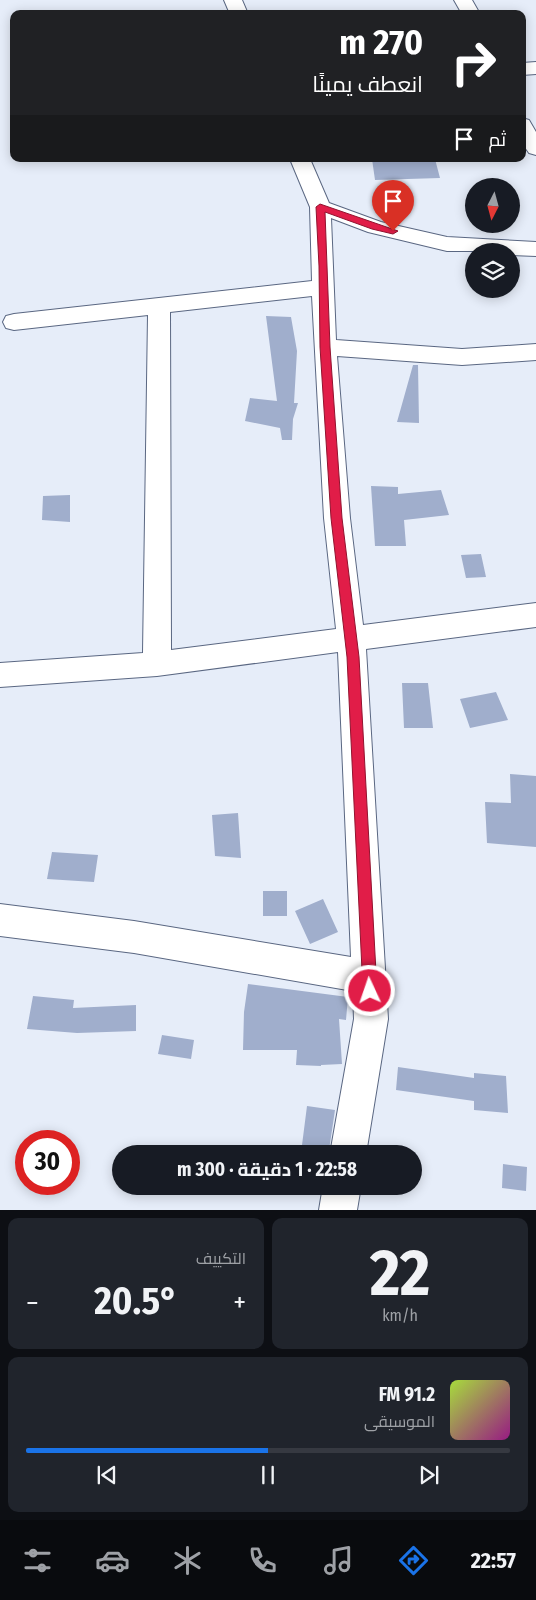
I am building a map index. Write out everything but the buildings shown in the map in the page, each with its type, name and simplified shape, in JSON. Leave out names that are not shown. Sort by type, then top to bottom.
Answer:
[{"type":"street","points":[[526,131],[536,149]]},
{"type":"street","points":[[301,162],[320,207],[325,347],[337,518],[351,638],[372,1019],[350,1145]]},
{"type":"street","points":[[320,207],[375,227],[447,244],[536,249]]},
{"type":"street","points":[[14,322],[324,287]]},
{"type":"street","points":[[157,664],[159,306]]},
{"type":"street","points":[[325,347],[462,357],[536,352]]},
{"type":"street","points":[[0,676],[157,664],[536,615]]},
{"type":"street","points":[[0,920],[134,936],[369,977]]},
{"type":"street","points":[[338,1210],[340,1195]]},
{"type":"route","points":[[370,991],[353,657],[337,518],[325,347],[324,266],[320,207],[375,227],[393,231]]}]
